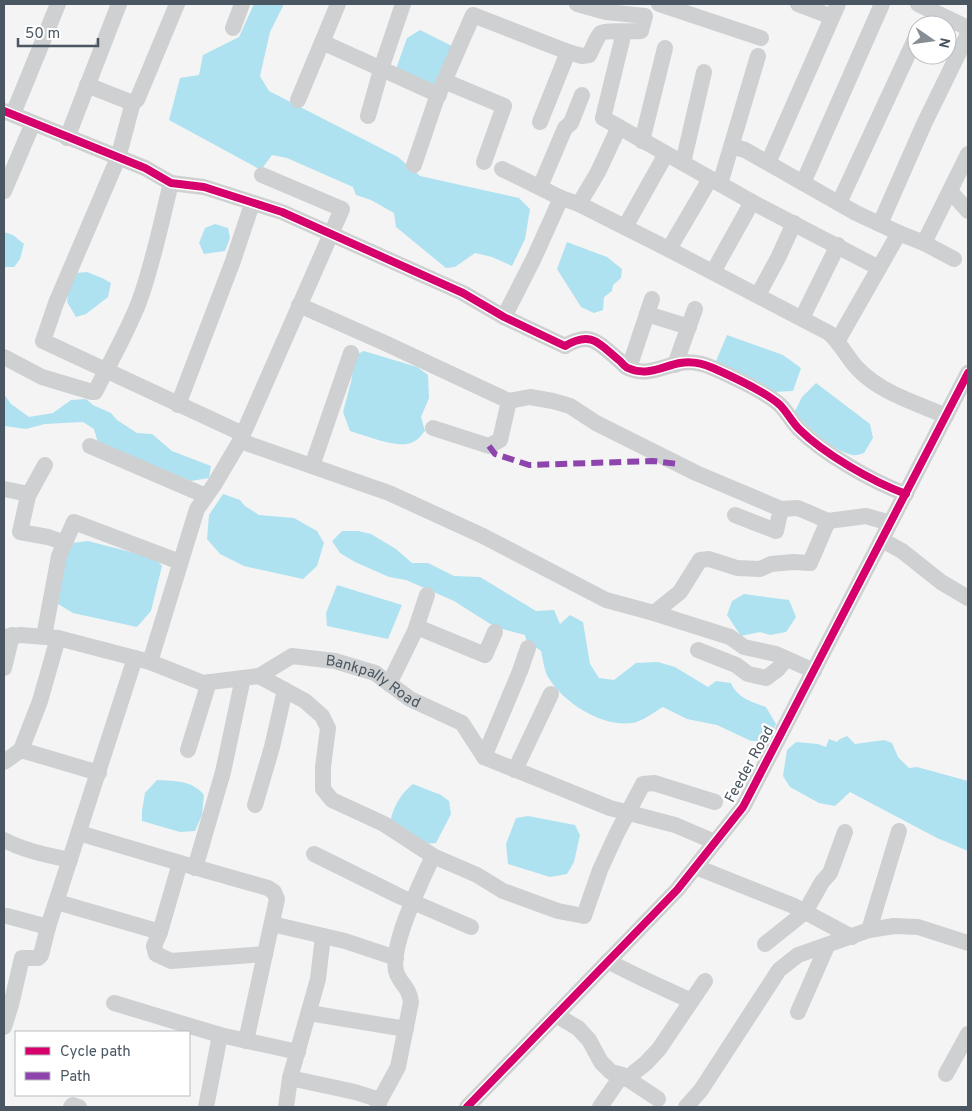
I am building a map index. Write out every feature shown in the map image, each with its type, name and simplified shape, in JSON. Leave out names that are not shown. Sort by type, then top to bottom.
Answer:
[{"type":"street","points":[[58,4],[8,113],[66,138],[145,168],[171,183],[204,187],[252,204],[282,212],[463,293],[504,317],[565,346],[576,339],[587,338],[599,342],[629,368],[646,372],[694,362],[711,367],[780,404],[798,428],[819,447],[889,488],[906,494]]},
{"type":"street","points":[[66,138],[119,4]]},
{"type":"street","points":[[177,4],[147,79],[137,100],[134,102],[118,158],[60,295],[43,341],[178,405],[241,438],[312,466],[389,493],[483,536],[606,600],[654,612],[730,637],[744,647],[776,654],[814,671]]},
{"type":"street","points":[[233,28],[242,4]]},
{"type":"street","points":[[298,100],[338,4]]},
{"type":"street","points":[[368,116],[403,4]]},
{"type":"street","points":[[414,165],[442,88],[473,15],[568,52],[586,56],[589,54],[600,33],[606,30],[641,31],[648,10],[606,12],[577,4]]},
{"type":"street","points":[[659,4],[761,38]]},
{"type":"street","points":[[768,163],[835,10],[798,4]]},
{"type":"street","points":[[803,183],[882,4]]},
{"type":"street","points":[[924,6],[968,28]]},
{"type":"street","points":[[624,32],[603,118],[752,202],[879,268]]},
{"type":"street","points":[[880,224],[924,124],[968,34]]},
{"type":"street","points":[[322,42],[381,70],[504,106],[484,162]]},
{"type":"street","points":[[642,141],[665,48]]},
{"type":"street","points":[[540,122],[568,52]]},
{"type":"street","points":[[670,249],[715,181],[732,146],[758,56]]},
{"type":"street","points":[[838,203],[907,56]]},
{"type":"street","points":[[682,163],[704,72]]},
{"type":"street","points":[[87,85],[134,102]]},
{"type":"street","points":[[540,187],[565,128],[571,123],[582,95]]},
{"type":"street","points":[[4,191],[34,123]]},
{"type":"street","points":[[579,204],[598,172],[619,127]]},
{"type":"street","points":[[732,146],[745,150],[838,203],[954,259]]},
{"type":"street","points":[[625,227],[666,154]]},
{"type":"street","points":[[924,243],[968,154]]},
{"type":"street","points":[[502,169],[561,198],[579,204],[670,249],[829,332],[838,340],[857,368],[880,388],[946,416]]},
{"type":"street","points":[[4,1027],[22,958],[38,958],[41,955],[48,927],[99,773],[180,562],[197,509],[241,438],[342,209],[262,175]]},
{"type":"street","points":[[4,357],[37,375],[94,393],[125,336],[139,301],[157,242],[171,183]]},
{"type":"street","points":[[950,191],[968,211]]},
{"type":"street","points":[[504,317],[534,258],[561,198]]},
{"type":"street","points":[[713,272],[752,202]]},
{"type":"street","points":[[178,405],[233,260],[252,204]]},
{"type":"street","points":[[758,295],[794,223]]},
{"type":"street","points":[[838,340],[899,233]]},
{"type":"street","points":[[802,318],[838,246]]},
{"type":"street","points":[[300,306],[509,401],[530,397],[570,406],[596,423],[696,473],[781,508],[798,508],[828,521],[866,516],[890,524]]},
{"type":"street","points":[[629,368],[650,306],[688,327]]},
{"type":"street","points":[[674,365],[695,309]]},
{"type":"street","points":[[312,466],[351,353]]},
{"type":"street","name":"Feeder Road","points":[[467,1107],[677,890],[743,808],[968,373]]},
{"type":"street","points":[[433,428],[489,446],[500,440],[509,401]]},
{"type":"street","points":[[90,446],[206,496]]},
{"type":"street","points":[[46,465],[29,494],[20,532],[48,537],[65,543]]},
{"type":"street","points":[[4,489],[29,494]]},
{"type":"street","points":[[735,515],[776,531],[781,508]]},
{"type":"street","points":[[654,612],[680,592],[700,560],[709,559],[737,568],[760,568],[771,564],[810,563],[828,521]]},
{"type":"street","points":[[4,762],[21,750],[40,701],[51,637],[60,556],[74,522],[180,562]]},
{"type":"street","points":[[882,540],[902,552],[941,582],[968,598]]},
{"type":"street","points":[[389,684],[417,627],[427,595]]},
{"type":"street","points":[[417,627],[485,655],[495,632]]},
{"type":"street","name":"Bankpally Road","points":[[8,636],[21,634],[51,637],[142,660],[203,683],[259,676],[292,656],[335,661],[375,673],[410,699],[462,723],[484,757]]},
{"type":"street","points":[[4,668],[8,636]]},
{"type":"street","points":[[528,648],[520,672],[484,757],[610,808],[675,825],[715,842]]},
{"type":"street","points":[[698,650],[736,665],[748,674],[766,678],[778,669],[786,659]]},
{"type":"street","points":[[259,676],[305,702],[322,716],[328,728],[323,767],[323,789],[332,800],[384,824],[433,856],[477,875],[503,891],[558,911],[584,916],[600,870],[643,784],[654,782],[715,802]]},
{"type":"street","points":[[243,678],[223,772],[154,946],[156,954],[171,961],[265,954]]},
{"type":"street","points":[[188,750],[208,682]]},
{"type":"street","points":[[255,805],[272,747],[285,690]]},
{"type":"street","points":[[515,770],[551,694]]},
{"type":"street","points":[[21,750],[99,773]]},
{"type":"street","points":[[869,930],[899,831]]},
{"type":"street","points":[[764,944],[805,912],[822,882],[830,873],[845,832]]},
{"type":"street","points":[[79,833],[268,888],[274,892],[277,899],[246,1041]]},
{"type":"street","points":[[4,840],[32,852],[70,860]]},
{"type":"street","points":[[314,854],[399,896],[471,927]]},
{"type":"street","points":[[290,1078],[355,1092],[379,1104],[398,1067],[411,1002],[406,986],[397,974],[396,958],[402,925],[433,856]]},
{"type":"street","points":[[696,867],[794,906],[852,937]]},
{"type":"street","points":[[57,902],[160,932]]},
{"type":"street","points":[[5,916],[48,927]]},
{"type":"street","points":[[272,924],[345,941],[396,958]]},
{"type":"street","points":[[686,1107],[701,1090],[779,970],[798,956],[869,930],[894,926],[918,927],[968,943]]},
{"type":"street","points":[[286,1107],[290,1078],[318,979],[323,936]]},
{"type":"street","points":[[798,1012],[827,946]]},
{"type":"street","points":[[608,961],[632,975],[691,1001]]},
{"type":"street","points":[[600,1107],[624,1077],[646,1063],[659,1049],[705,981]]},
{"type":"street","points":[[114,1003],[220,1035],[298,1052]]},
{"type":"street","points":[[308,1013],[406,1030]]},
{"type":"street","points":[[556,1015],[578,1028],[589,1040],[602,1062],[611,1072],[624,1077],[658,1099]]},
{"type":"street","points":[[946,1074],[968,1034]]},
{"type":"street","points":[[206,1107],[220,1035]]},
{"type":"street","points":[[72,1107],[73,1105],[79,1107]]},
{"type":"water","points":[[254,4],[284,4],[270,32],[260,76],[269,91],[398,157],[420,176],[519,198],[530,209],[525,239],[512,266],[492,257],[475,253],[455,267],[446,268],[396,227],[394,213],[371,200],[356,195],[353,187],[287,158],[272,155],[261,170],[169,120],[180,78],[199,75],[203,55],[239,37]]},
{"type":"water","points":[[420,30],[452,46],[436,89],[396,69],[407,38]]},
{"type":"water","points":[[215,224],[228,228],[230,238],[225,251],[204,254],[199,243],[205,228]]},
{"type":"water","points":[[4,232],[13,235],[24,244],[20,259],[14,267],[4,267]]},
{"type":"water","points":[[567,242],[607,257],[622,269],[621,278],[613,285],[612,291],[604,297],[603,310],[594,313],[581,307],[557,269]]},
{"type":"water","points":[[87,272],[111,283],[108,297],[86,314],[76,317],[67,302],[69,286],[76,273]]},
{"type":"water","points":[[727,335],[783,355],[801,368],[793,391],[773,392],[716,361]]},
{"type":"water","points":[[364,351],[417,367],[428,375],[429,398],[421,417],[425,431],[415,441],[407,444],[391,443],[350,431],[343,412],[351,382],[355,355]]},
{"type":"water","points":[[816,383],[870,424],[873,438],[864,453],[852,455],[836,448],[794,413],[802,397]]},
{"type":"water","points":[[4,394],[11,404],[29,417],[53,413],[71,400],[86,399],[93,405],[111,413],[117,420],[137,433],[152,434],[172,451],[211,466],[209,478],[191,481],[98,443],[94,429],[83,422],[45,424],[26,429],[4,426]]},
{"type":"water","points":[[223,494],[240,500],[245,506],[259,515],[294,518],[317,531],[324,543],[317,566],[303,579],[244,566],[220,554],[207,539],[209,515]]},
{"type":"water","points":[[342,531],[358,531],[371,534],[396,549],[412,563],[428,563],[454,576],[480,577],[536,611],[554,610],[560,624],[570,615],[583,622],[590,664],[599,678],[614,680],[636,663],[658,662],[675,667],[708,687],[716,681],[731,683],[741,696],[766,707],[776,724],[767,746],[757,741],[751,741],[717,725],[687,719],[663,707],[644,719],[632,723],[608,721],[584,711],[573,704],[555,687],[548,677],[541,651],[526,640],[525,635],[495,627],[454,601],[406,580],[389,577],[355,562],[340,553],[332,541]]},
{"type":"water","points":[[88,541],[154,558],[162,566],[151,611],[137,627],[73,613],[58,604],[65,561],[72,543]]},
{"type":"water","points":[[337,585],[402,605],[388,639],[327,626],[326,613]]},
{"type":"water","points":[[744,594],[789,600],[796,617],[786,632],[770,635],[760,632],[741,636],[727,615],[732,601]]},
{"type":"water","points":[[847,736],[855,744],[884,740],[892,743],[898,757],[909,768],[917,767],[968,781],[968,851],[937,838],[850,792],[835,806],[819,803],[790,787],[783,776],[787,750],[796,742],[818,744],[826,747],[829,739],[837,742]]},
{"type":"water","points":[[157,780],[189,784],[204,795],[202,815],[195,831],[180,832],[142,821],[145,793]]},
{"type":"water","points":[[413,784],[441,795],[449,801],[451,814],[436,843],[422,844],[390,824],[398,801]]},
{"type":"water","points":[[528,816],[575,825],[580,835],[574,862],[567,874],[550,877],[508,864],[506,844],[516,818]]},
{"type":"marked path","points":[[489,446],[495,454],[529,465],[653,461],[678,464]]},
{"type":"cycle path","points":[[4,111],[145,168],[171,183],[204,187],[282,212],[463,293],[504,317],[565,346],[574,341],[589,339],[606,349],[626,367],[642,371],[655,370],[684,362],[706,365],[767,395],[783,408],[799,429],[822,448],[864,475],[906,494]]},
{"type":"cycle path","points":[[467,1107],[677,890],[743,807],[968,373]]}]
